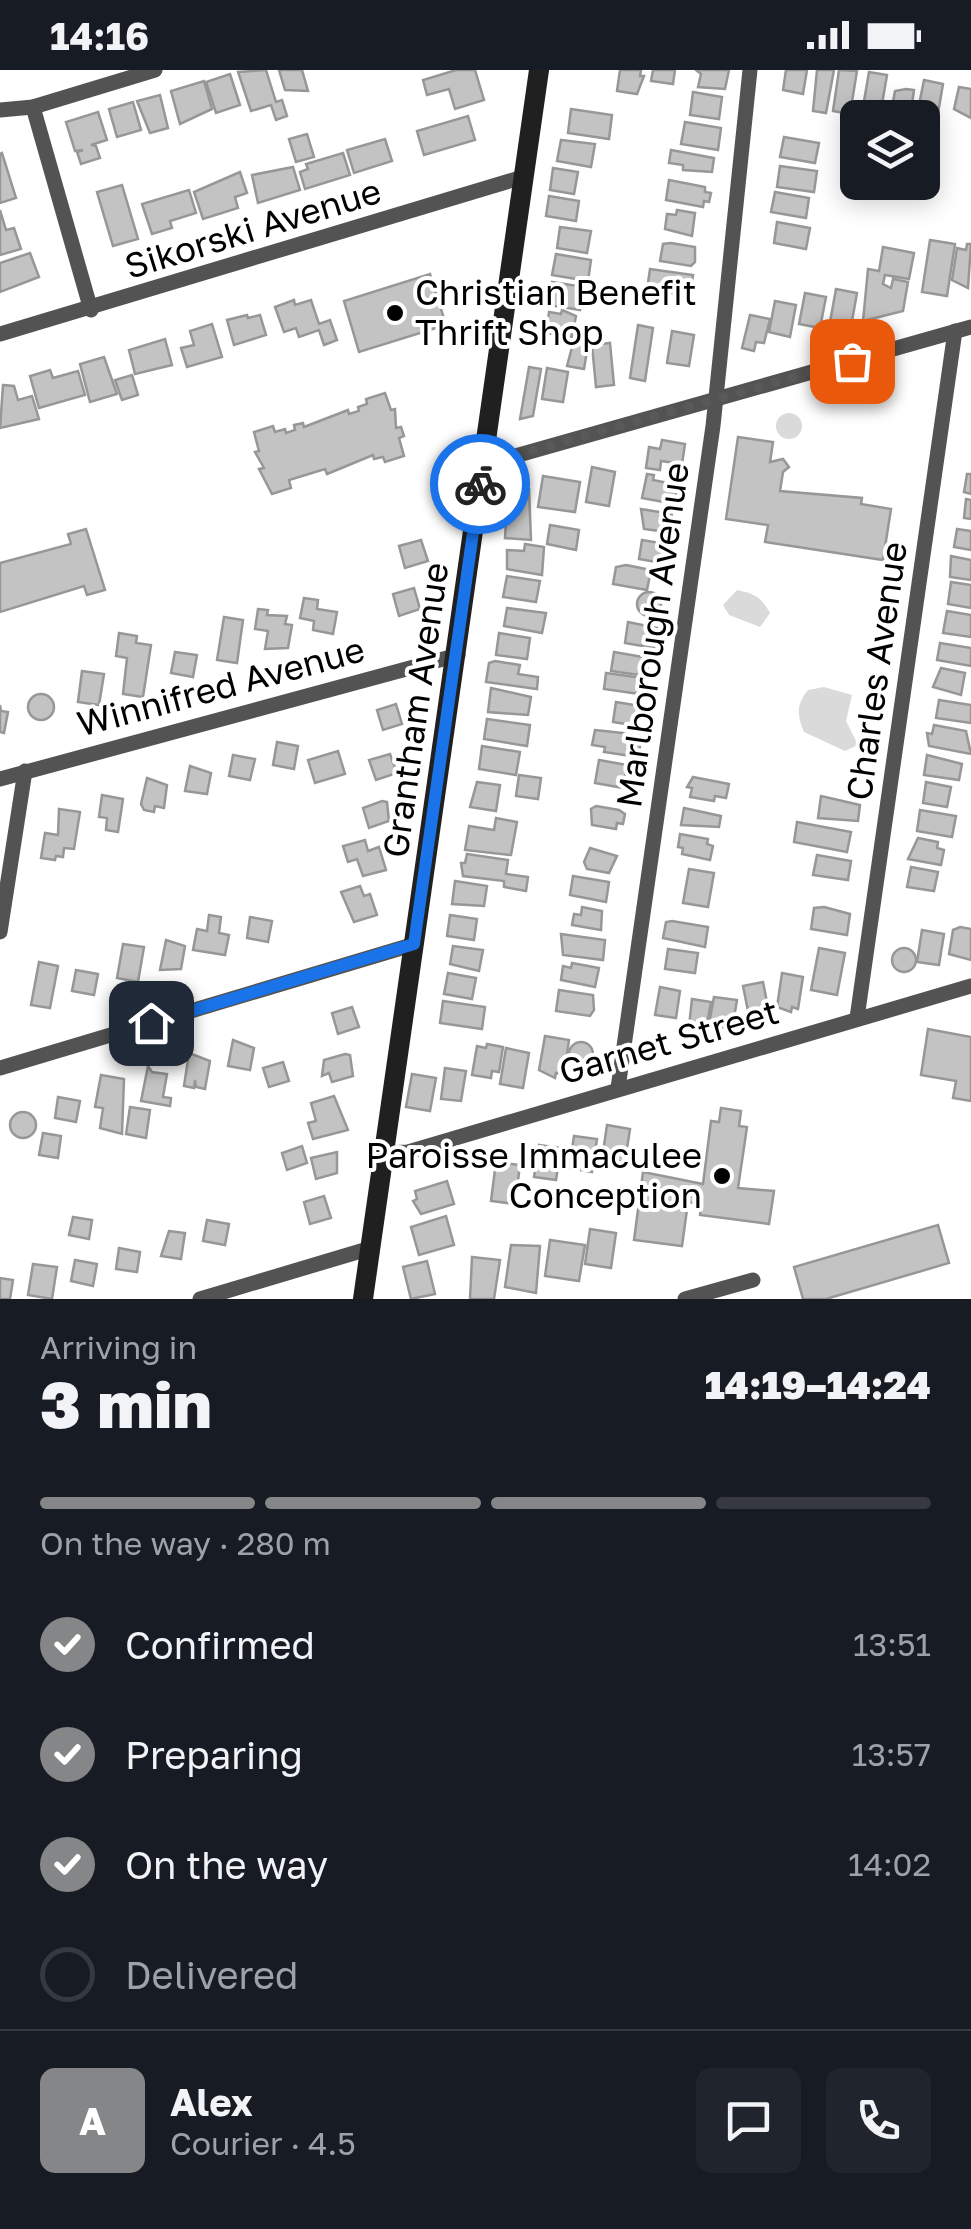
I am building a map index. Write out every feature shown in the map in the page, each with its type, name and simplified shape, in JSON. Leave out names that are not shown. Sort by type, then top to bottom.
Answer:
[{"type":"street","points":[[0,110],[32,108],[154,70]]},
{"type":"street","name":"Grantham Avenue","points":[[363,1299],[540,70]]},
{"type":"street","name":"Marlborough Avenue","points":[[618,1088],[714,400],[750,70]]},
{"type":"street","points":[[32,108],[91,310]]},
{"type":"street","name":"Sikorski Avenue","points":[[0,334],[91,310],[523,177]]},
{"type":"street","points":[[482,465],[963,329]]},
{"type":"street","name":"Charles Avenue","points":[[857,1018],[963,329]]},
{"type":"street","name":"Winnifred Avenue","points":[[0,779],[458,654]]},
{"type":"street","points":[[0,932],[24,771]]},
{"type":"street","points":[[0,1068],[414,944]]},
{"type":"street","name":"Garnet Street","points":[[384,1153],[408,1152],[971,986]]},
{"type":"street","points":[[200,1299],[371,1248]]},
{"type":"street","points":[[685,1299],[754,1280]]},
{"type":"shaded area","points":[[789,413],[798,417],[802,426],[798,435],[789,439],[780,435],[776,426],[780,417]]},
{"type":"shaded area","points":[[737,590],[757,597],[767,608],[770,613],[760,627],[729,615],[723,605]]},
{"type":"shaded area","points":[[824,687],[852,695],[846,721],[858,745],[845,751],[804,732],[802,726],[801,700],[808,690]]},
{"type":"building","points":[[266,70],[276,102],[282,100],[287,116],[276,120],[271,105],[251,111],[238,72]]},
{"type":"building","points":[[279,70],[302,70],[308,91],[285,90]]},
{"type":"building","points":[[456,70],[475,70],[484,100],[455,109],[449,89],[427,95],[423,80]]},
{"type":"building","points":[[620,70],[641,70],[640,76],[644,76],[637,94],[617,91]]},
{"type":"building","points":[[653,70],[675,70],[673,84],[651,81]]},
{"type":"building","points":[[696,70],[729,70],[725,89],[698,87],[701,74]]},
{"type":"building","points":[[786,70],[807,70],[803,94],[783,90]]},
{"type":"building","points":[[817,70],[834,70],[826,113],[813,111]]},
{"type":"building","points":[[839,70],[857,71],[852,100],[840,100],[840,112],[833,111]]},
{"type":"building","points":[[869,72],[887,75],[883,100],[864,100]]},
{"type":"building","points":[[230,74],[240,105],[216,113],[206,82]]},
{"type":"building","points":[[924,80],[943,84],[940,102],[920,100]]},
{"type":"building","points":[[204,81],[212,109],[180,124],[171,91]]},
{"type":"building","points":[[959,87],[971,89],[971,118],[954,109]]},
{"type":"building","points":[[914,90],[913,100],[893,100],[895,91]]},
{"type":"building","points":[[693,92],[722,97],[719,119],[690,115]]},
{"type":"building","points":[[160,95],[168,128],[150,133],[137,101]]},
{"type":"building","points":[[133,102],[141,130],[117,137],[109,109]]},
{"type":"building","points":[[571,109],[612,115],[609,139],[568,133]]},
{"type":"building","points":[[98,112],[107,140],[91,145],[96,146],[100,158],[81,164],[77,152],[83,150],[75,151],[66,122]]},
{"type":"building","points":[[468,116],[475,140],[424,155],[417,131]]},
{"type":"building","points":[[685,122],[721,128],[718,150],[681,144]]},
{"type":"building","points":[[307,134],[314,157],[296,162],[289,139]]},
{"type":"building","points":[[784,137],[819,143],[815,163],[780,157]]},
{"type":"building","points":[[385,139],[392,161],[354,173],[347,150]]},
{"type":"building","points":[[561,140],[595,144],[591,167],[557,161]]},
{"type":"building","points":[[671,150],[714,158],[712,172],[683,170],[683,165],[669,163]]},
{"type":"building","points":[[343,153],[350,175],[305,189],[300,172],[308,169],[306,164]]},
{"type":"building","points":[[0,154],[16,198],[0,203]]},
{"type":"building","points":[[780,166],[817,171],[814,192],[777,187]]},
{"type":"building","points":[[293,167],[300,190],[258,203],[252,175]]},
{"type":"building","points":[[553,168],[578,172],[574,194],[550,190]]},
{"type":"building","points":[[240,172],[247,193],[235,197],[238,208],[203,219],[194,192]]},
{"type":"building","points":[[669,180],[705,187],[705,192],[711,193],[709,202],[704,201],[703,207],[666,200]]},
{"type":"building","points":[[122,185],[138,239],[113,246],[97,192]]},
{"type":"building","points":[[189,190],[196,213],[170,221],[172,228],[152,234],[142,204]]},
{"type":"building","points":[[775,192],[809,198],[806,218],[771,212]]},
{"type":"building","points":[[549,196],[579,201],[576,221],[546,216]]},
{"type":"building","points":[[0,210],[6,230],[14,228],[21,249],[0,255]]},
{"type":"building","points":[[677,210],[695,213],[692,236],[665,229],[667,214],[676,215]]},
{"type":"building","points":[[777,222],[810,228],[806,249],[774,243]]},
{"type":"building","points":[[560,227],[591,231],[587,253],[557,248]]},
{"type":"building","points":[[930,240],[955,244],[947,296],[922,292]]},
{"type":"building","points":[[663,244],[695,247],[695,262],[691,266],[660,261]]},
{"type":"building","points":[[967,244],[971,244],[968,288],[952,280],[957,248],[966,250]]},
{"type":"building","points":[[883,247],[914,253],[909,279],[885,275],[883,284],[891,288],[893,279],[908,282],[903,311],[863,321],[868,269],[879,271]]},
{"type":"building","points":[[30,253],[39,277],[0,292],[0,263]]},
{"type":"building","points":[[556,254],[591,260],[588,281],[552,275]]},
{"type":"building","points":[[650,269],[693,275],[690,296],[647,290]]},
{"type":"building","name":"Christian Benefit Thrift Shop","points":[[430,274],[446,325],[359,352],[344,301]]},
{"type":"building","points":[[552,282],[584,287],[580,310],[549,305]]},
{"type":"building","points":[[836,289],[857,293],[852,321],[845,320],[844,324],[830,322]]},
{"type":"building","points":[[805,293],[826,297],[820,328],[799,324]]},
{"type":"building","points":[[294,300],[295,305],[311,300],[319,324],[330,320],[337,340],[324,345],[319,330],[299,337],[296,328],[284,332],[275,307]]},
{"type":"building","points":[[775,301],[796,305],[790,337],[769,332]]},
{"type":"building","points":[[562,310],[576,316],[572,337],[546,333],[549,312],[561,314]]},
{"type":"building","points":[[260,315],[266,335],[234,345],[227,320]]},
{"type":"building","points":[[750,315],[770,319],[764,343],[756,342],[754,351],[742,348]]},
{"type":"building","points":[[212,324],[222,357],[187,367],[181,348],[194,345],[190,331]]},
{"type":"building","points":[[638,325],[653,328],[645,381],[630,378]]},
{"type":"building","points":[[672,331],[694,335],[689,366],[667,363]]},
{"type":"building","points":[[165,339],[172,365],[135,374],[129,350]]},
{"type":"building","points":[[574,340],[588,345],[584,369],[567,366]]},
{"type":"building","points":[[610,343],[614,385],[596,387],[592,345]]},
{"type":"building","points":[[104,357],[117,394],[90,402],[80,364]]},
{"type":"building","points":[[529,367],[541,369],[533,416],[520,419]]},
{"type":"building","points":[[547,368],[568,372],[563,402],[542,399]]},
{"type":"building","points":[[50,370],[53,378],[78,371],[85,395],[39,408],[30,376]]},
{"type":"building","points":[[132,375],[138,395],[122,400],[115,380]]},
{"type":"building","points":[[3,385],[14,386],[18,400],[32,396],[39,419],[0,428]]},
{"type":"building","points":[[385,393],[391,410],[395,409],[396,428],[401,427],[404,436],[399,438],[404,456],[385,462],[383,457],[374,459],[373,455],[327,474],[325,469],[289,480],[291,488],[272,494],[259,469],[264,468],[255,452],[259,451],[254,432],[273,426],[275,432],[285,429],[286,433],[295,430],[294,425],[303,423],[304,427],[348,410],[349,414],[359,411],[358,407],[367,404],[366,399]]},
{"type":"building","points":[[738,437],[773,442],[770,462],[783,459],[789,467],[783,472],[780,491],[862,498],[861,504],[891,509],[883,560],[765,542],[768,525],[726,519]]},
{"type":"building","points":[[662,440],[685,444],[682,464],[661,461],[660,470],[646,468],[649,447],[660,449]]},
{"type":"building","points":[[592,467],[615,472],[609,506],[586,502]]},
{"type":"building","points":[[647,474],[654,475],[653,480],[678,485],[675,498],[671,497],[669,503],[642,498]]},
{"type":"building","points":[[967,474],[971,474],[971,494],[964,492]]},
{"type":"building","points":[[543,476],[580,482],[575,512],[538,507]]},
{"type":"building","points":[[508,487],[529,489],[531,540],[505,538]]},
{"type":"building","points":[[966,499],[971,500],[971,519],[964,518]]},
{"type":"building","points":[[641,509],[672,514],[667,532],[644,529]]},
{"type":"building","points":[[550,525],[579,530],[576,550],[547,544]]},
{"type":"building","points":[[86,529],[105,590],[87,595],[84,586],[0,612],[0,563],[71,544],[68,534]]},
{"type":"building","points":[[957,529],[971,531],[971,550],[954,547]]},
{"type":"building","points":[[421,540],[428,561],[405,568],[399,546]]},
{"type":"building","points":[[642,540],[666,544],[668,558],[663,557],[662,563],[639,559]]},
{"type":"building","points":[[525,544],[544,547],[542,575],[507,569],[507,550],[524,551]]},
{"type":"building","points":[[951,556],[971,560],[971,580],[950,577]]},
{"type":"building","points":[[616,567],[651,570],[647,590],[613,584]]},
{"type":"building","points":[[507,576],[540,581],[536,602],[503,597]]},
{"type":"building","points":[[951,582],[971,585],[971,608],[948,604]]},
{"type":"building","points":[[414,588],[420,609],[399,616],[393,594]]},
{"type":"building","points":[[649,592],[661,604],[649,616],[637,604]]},
{"type":"building","points":[[304,598],[318,600],[317,609],[337,612],[333,634],[313,630],[314,621],[300,618]]},
{"type":"building","points":[[507,608],[546,613],[542,633],[504,626]]},
{"type":"building","points":[[258,609],[268,610],[267,615],[287,616],[285,624],[292,625],[288,648],[265,649],[268,631],[255,629]]},
{"type":"building","points":[[947,611],[971,615],[971,637],[943,633]]},
{"type":"building","points":[[224,617],[243,620],[237,663],[217,660]]},
{"type":"building","points":[[628,622],[657,628],[654,648],[625,643]]},
{"type":"building","points":[[119,633],[137,636],[136,643],[151,645],[143,697],[123,694],[127,658],[116,656]]},
{"type":"building","points":[[499,633],[530,638],[527,659],[496,655]]},
{"type":"building","points":[[940,643],[971,648],[971,666],[937,660]]},
{"type":"building","points":[[175,652],[197,655],[193,677],[171,673]]},
{"type":"building","points":[[614,652],[649,658],[646,676],[611,671]]},
{"type":"building","points":[[489,663],[520,665],[518,674],[538,677],[537,689],[486,682]]},
{"type":"building","points":[[941,668],[965,673],[961,695],[933,687]]},
{"type":"building","points":[[82,671],[104,674],[99,705],[78,702]]},
{"type":"building","points":[[606,673],[643,678],[646,695],[604,689]]},
{"type":"building","points":[[491,688],[531,697],[528,715],[488,712]]},
{"type":"building","points":[[41,694],[50,698],[54,707],[50,716],[41,720],[32,716],[28,707],[32,698]]},
{"type":"building","points":[[939,700],[971,705],[971,723],[936,718]]},
{"type":"building","points":[[616,702],[640,706],[638,726],[613,722]]},
{"type":"building","points":[[396,704],[402,724],[383,730],[377,710]]},
{"type":"building","points":[[0,705],[1,711],[8,712],[4,733],[0,732]]},
{"type":"building","points":[[487,719],[530,725],[527,746],[484,739]]},
{"type":"building","points":[[934,725],[966,731],[971,754],[929,746],[927,733],[932,734]]},
{"type":"building","points":[[595,730],[642,735],[638,757],[604,752],[605,747],[592,745]]},
{"type":"building","points":[[277,742],[298,746],[294,769],[273,765]]},
{"type":"building","points":[[482,746],[520,752],[516,775],[479,769]]},
{"type":"building","points":[[338,751],[345,774],[315,783],[308,760]]},
{"type":"building","points":[[390,754],[397,773],[376,780],[369,760]]},
{"type":"building","points":[[233,755],[255,759],[250,780],[229,776]]},
{"type":"building","points":[[927,755],[962,764],[959,780],[924,775]]},
{"type":"building","points":[[599,760],[627,765],[623,788],[595,783]]},
{"type":"building","points":[[190,766],[211,773],[207,794],[185,791]]},
{"type":"building","points":[[519,775],[541,778],[538,799],[516,796]]},
{"type":"building","points":[[693,777],[729,784],[726,798],[715,796],[714,801],[690,797],[692,788],[687,787]]},
{"type":"building","points":[[147,778],[167,785],[164,808],[155,806],[154,812],[144,810],[141,804]]},
{"type":"building","points":[[477,782],[500,785],[496,811],[470,807]]},
{"type":"building","points":[[926,782],[951,787],[947,807],[923,803]]},
{"type":"building","points":[[102,795],[123,799],[118,832],[106,830],[107,818],[99,817]]},
{"type":"building","points":[[821,796],[860,805],[858,821],[818,818]]},
{"type":"building","points":[[387,802],[389,821],[369,828],[363,808]]},
{"type":"building","points":[[596,806],[625,814],[623,824],[617,823],[616,829],[592,825],[591,809]]},
{"type":"building","points":[[684,808],[721,816],[719,827],[681,825]]},
{"type":"building","points":[[59,809],[80,812],[74,849],[64,848],[63,857],[56,856],[55,860],[41,858],[45,833],[58,835]]},
{"type":"building","points":[[920,810],[956,816],[952,837],[917,831]]},
{"type":"building","points":[[496,818],[517,822],[511,855],[465,850],[469,826],[494,830]]},
{"type":"building","points":[[797,822],[851,832],[847,852],[794,842]]},
{"type":"building","points":[[680,834],[708,839],[707,844],[713,846],[710,860],[682,854],[683,848],[678,847]]},
{"type":"building","points":[[918,838],[938,842],[937,848],[944,850],[941,865],[908,859]]},
{"type":"building","points":[[365,840],[368,851],[379,847],[386,870],[363,876],[357,859],[348,862],[343,846]]},
{"type":"building","points":[[590,848],[617,856],[609,873],[587,869],[584,862]]},
{"type":"building","points":[[467,854],[508,860],[506,874],[528,877],[526,891],[504,887],[504,881],[463,876],[461,863],[465,863]]},
{"type":"building","points":[[817,855],[851,861],[848,880],[813,875]]},
{"type":"building","points":[[911,867],[938,872],[934,891],[907,887]]},
{"type":"building","points":[[689,869],[714,873],[708,907],[683,903]]},
{"type":"building","points":[[573,876],[609,882],[606,902],[570,895]]},
{"type":"building","points":[[455,881],[487,886],[484,906],[452,904]]},
{"type":"building","points":[[360,886],[364,896],[370,894],[377,915],[354,922],[341,892]]},
{"type":"building","points":[[582,907],[602,911],[601,930],[572,925],[574,914],[581,915]]},
{"type":"building","points":[[814,908],[850,914],[847,935],[811,929]]},
{"type":"building","points":[[209,915],[221,917],[219,933],[229,935],[225,955],[193,950],[197,929],[207,931]]},
{"type":"building","points":[[450,915],[477,919],[474,940],[447,936]]},
{"type":"building","points":[[250,917],[272,921],[268,942],[247,938]]},
{"type":"building","points":[[666,922],[708,927],[705,947],[663,938]]},
{"type":"building","points":[[971,929],[971,960],[949,954],[953,930]]},
{"type":"building","points":[[922,930],[944,934],[939,965],[917,962]]},
{"type":"building","points":[[561,934],[605,940],[603,960],[563,955]]},
{"type":"building","points":[[166,940],[185,946],[181,969],[160,970]]},
{"type":"building","points":[[123,944],[144,947],[138,982],[117,978]]},
{"type":"building","points":[[453,946],[483,950],[479,971],[450,964]]},
{"type":"building","points":[[819,948],[845,953],[837,995],[811,990]]},
{"type":"building","points":[[904,948],[913,951],[913,969],[904,972],[895,969],[892,960],[895,951]]},
{"type":"building","points":[[668,949],[698,953],[695,973],[665,969]]},
{"type":"building","points":[[39,962],[58,966],[50,1008],[31,1005]]},
{"type":"building","points":[[572,963],[599,968],[595,987],[561,980],[563,966],[571,968]]},
{"type":"building","points":[[76,970],[98,974],[94,995],[72,991]]},
{"type":"building","points":[[448,973],[476,978],[472,999],[444,994]]},
{"type":"building","points":[[782,973],[803,977],[798,1009],[792,1007],[791,1012],[777,1007]]},
{"type":"building","points":[[763,982],[768,1007],[748,1011],[743,986]]},
{"type":"building","points":[[660,987],[680,991],[676,1018],[655,1015]]},
{"type":"building","points":[[559,990],[593,995],[594,1010],[590,1016],[556,1011]]},
{"type":"building","points":[[714,997],[737,1000],[732,1030],[709,1024]]},
{"type":"building","points":[[692,999],[711,1002],[706,1029],[689,1026]]},
{"type":"building","points":[[443,1001],[485,1007],[482,1029],[440,1023]]},
{"type":"building","points":[[352,1007],[359,1027],[338,1034],[332,1013]]},
{"type":"building","points":[[928,1029],[971,1037],[971,1101],[953,1098],[956,1081],[921,1075]]},
{"type":"building","points":[[545,1036],[569,1040],[564,1074],[556,1073],[555,1078],[539,1070]]},
{"type":"building","points":[[233,1040],[254,1048],[250,1070],[228,1066]]},
{"type":"building","points":[[581,1042],[590,1045],[590,1063],[581,1066],[572,1063],[569,1054],[572,1045]]},
{"type":"building","points":[[487,1044],[503,1047],[499,1072],[492,1071],[491,1078],[472,1075],[477,1046],[486,1048]]},
{"type":"building","points":[[506,1048],[529,1053],[523,1088],[500,1084]]},
{"type":"building","points":[[189,1053],[210,1061],[205,1089],[196,1087],[195,1080],[194,1088],[184,1086]]},
{"type":"building","points":[[350,1055],[353,1076],[332,1082],[329,1073],[322,1076],[324,1060]]},
{"type":"building","points":[[283,1062],[289,1081],[269,1087],[263,1068]]},
{"type":"building","points":[[148,1066],[152,1072],[167,1074],[163,1097],[171,1098],[170,1106],[141,1101]]},
{"type":"building","points":[[445,1068],[466,1071],[461,1101],[441,1099]]},
{"type":"building","points":[[412,1074],[436,1078],[430,1111],[406,1107]]},
{"type":"building","points":[[101,1075],[124,1079],[122,1134],[100,1128],[103,1108],[95,1107]]},
{"type":"building","points":[[334,1096],[348,1130],[313,1139],[308,1123],[316,1121],[311,1103]]},
{"type":"building","points":[[58,1097],[80,1101],[76,1122],[55,1118]]},
{"type":"building","points":[[130,1107],[150,1110],[146,1138],[126,1134]]},
{"type":"building","name":"Paroisse Immaculee Conception","points":[[721,1108],[741,1111],[739,1126],[747,1127],[738,1188],[774,1191],[769,1224],[700,1215],[701,1204],[688,1202],[682,1246],[634,1240],[643,1172],[703,1184],[711,1121],[719,1122]]},
{"type":"building","points":[[23,1112],[32,1116],[36,1125],[32,1134],[23,1138],[14,1134],[10,1125],[14,1116]]},
{"type":"building","points":[[607,1125],[630,1129],[625,1162],[602,1159]]},
{"type":"building","points":[[43,1133],[61,1136],[58,1158],[39,1155]]},
{"type":"building","points":[[574,1136],[597,1139],[592,1172],[569,1168]]},
{"type":"building","points":[[539,1145],[561,1148],[556,1180],[534,1177]]},
{"type":"building","points":[[302,1146],[307,1163],[287,1170],[282,1153]]},
{"type":"building","points":[[337,1152],[337,1173],[316,1179],[311,1158]]},
{"type":"building","points":[[496,1162],[520,1165],[515,1204],[491,1201]]},
{"type":"building","points":[[447,1181],[454,1204],[421,1214],[413,1201],[417,1199],[415,1191]]},
{"type":"building","points":[[324,1196],[331,1218],[310,1224],[304,1202]]},
{"type":"building","points":[[446,1216],[454,1245],[419,1255],[411,1227]]},
{"type":"building","points":[[73,1217],[92,1220],[89,1239],[69,1235]]},
{"type":"building","points":[[207,1220],[229,1224],[225,1245],[203,1241]]},
{"type":"building","points":[[938,1225],[949,1263],[826,1299],[803,1299],[794,1267]]},
{"type":"building","points":[[590,1229],[616,1233],[611,1268],[585,1264]]},
{"type":"building","points":[[169,1231],[185,1233],[181,1259],[161,1256]]},
{"type":"building","points":[[550,1240],[585,1245],[579,1281],[545,1276]]},
{"type":"building","points":[[511,1245],[540,1246],[536,1293],[505,1287]]},
{"type":"building","points":[[119,1248],[140,1252],[137,1272],[116,1269]]},
{"type":"building","points":[[472,1257],[500,1260],[494,1299],[470,1299]]},
{"type":"building","points":[[75,1260],[97,1264],[93,1286],[71,1281]]},
{"type":"building","points":[[427,1261],[435,1294],[411,1299],[403,1267]]},
{"type":"building","points":[[33,1264],[57,1267],[52,1299],[28,1295]]},
{"type":"building","points":[[0,1278],[13,1280],[10,1299],[0,1299]]},
{"type":"way so far","points":[[480,484],[482,465],[852,361]]},
{"type":"place","name":"Christian Benefit Thrift Shop","points":[[395,313]]},
{"type":"place","name":"Paroisse Immaculee Conception","points":[[722,1176]]},
{"type":"route","points":[[151,1023],[414,944],[480,484]]}]
